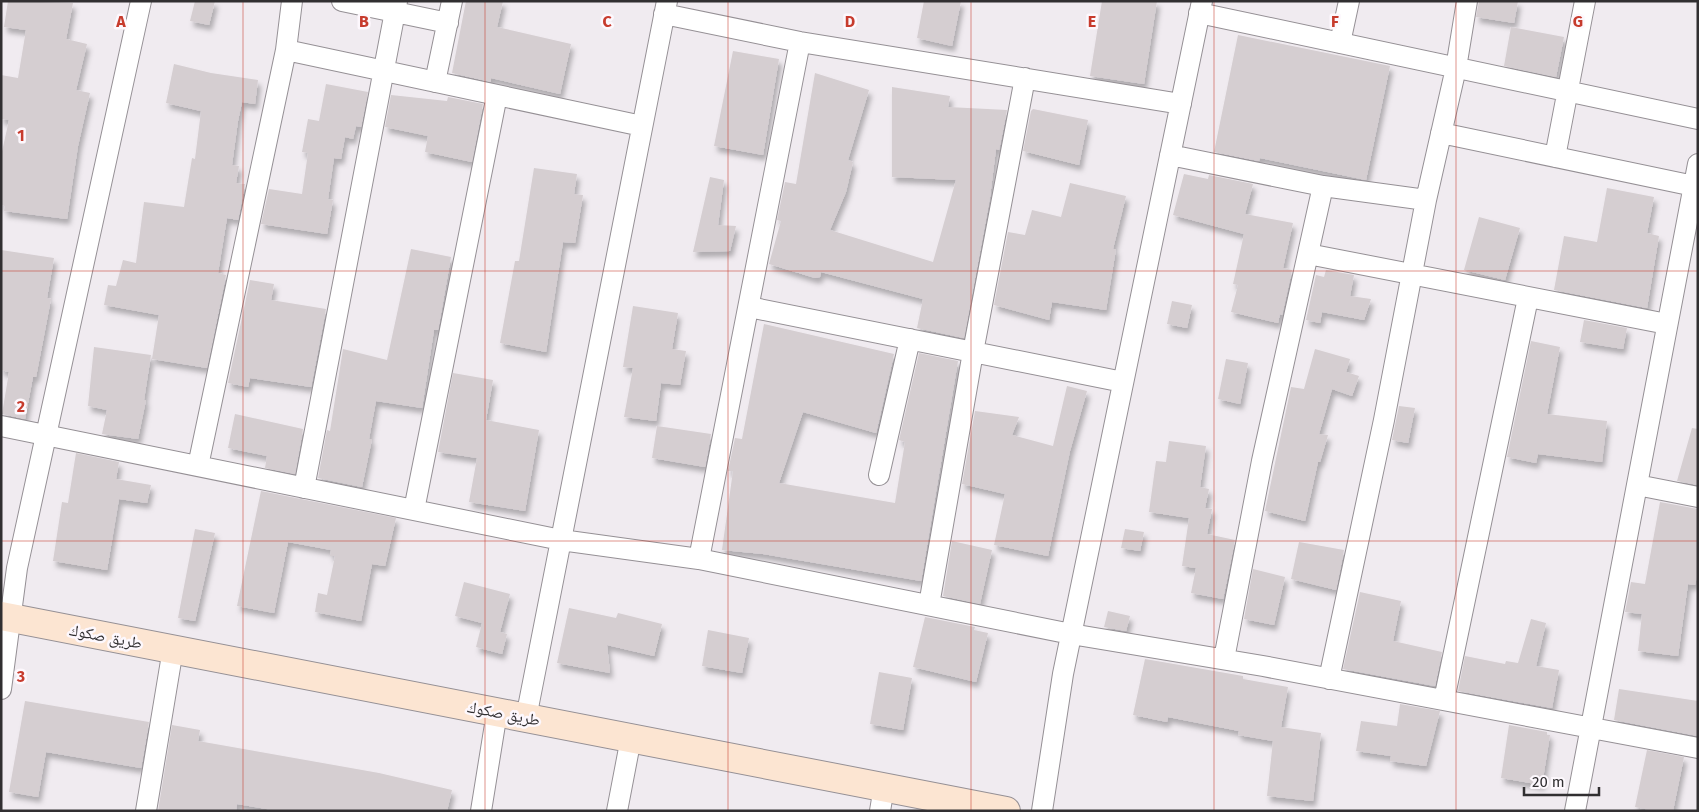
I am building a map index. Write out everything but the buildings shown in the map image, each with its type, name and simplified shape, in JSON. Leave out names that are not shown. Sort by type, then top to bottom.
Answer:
[{"type":"street","points":[[1,689],[5,617],[141,1]]},
{"type":"street","points":[[198,466],[286,50],[292,1]]},
{"type":"street","points":[[342,1],[396,7],[448,23]]},
{"type":"street","points":[[435,82],[452,1]]},
{"type":"street","points":[[1340,43],[1349,1]]},
{"type":"street","points":[[1329,678],[1384,420],[1410,274],[1456,68],[1467,1]]},
{"type":"street","points":[[1555,157],[1584,1]]},
{"type":"street","points":[[304,488],[396,7]]},
{"type":"street","points":[[526,718],[666,7],[800,42],[1181,104]]},
{"type":"street","points":[[1042,811],[1071,634],[1201,7],[1340,43],[1698,119]]},
{"type":"street","points":[[699,559],[800,42]]},
{"type":"street","points":[[286,50],[642,126]]},
{"type":"street","points":[[928,606],[973,352],[1025,78]]},
{"type":"street","points":[[414,510],[497,95]]},
{"type":"street","points":[[1441,133],[1694,186]]},
{"type":"street","points":[[1170,155],[1323,186],[1426,200]]},
{"type":"street","points":[[1575,811],[1667,324],[1692,231],[1694,186],[1698,164]]},
{"type":"street","points":[[1224,660],[1262,461],[1323,186]]},
{"type":"street","points":[[1308,254],[1667,324]]},
{"type":"street","points":[[1444,700],[1528,298]]},
{"type":"street","points":[[748,307],[1123,382]]},
{"type":"street","points":[[879,475],[910,339]]},
{"type":"street","points":[[1,426],[561,540],[699,559],[1071,634],[1329,678],[1698,748]]},
{"type":"street","points":[[1637,485],[1698,497]]},
{"type":"street","name":"طريق صكوك","points":[[5,617],[631,738],[882,799],[1006,811]]},
{"type":"street","points":[[146,811],[173,649]]},
{"type":"street","points":[[481,811],[497,712]]},
{"type":"street","points":[[617,811],[631,738]]}]
